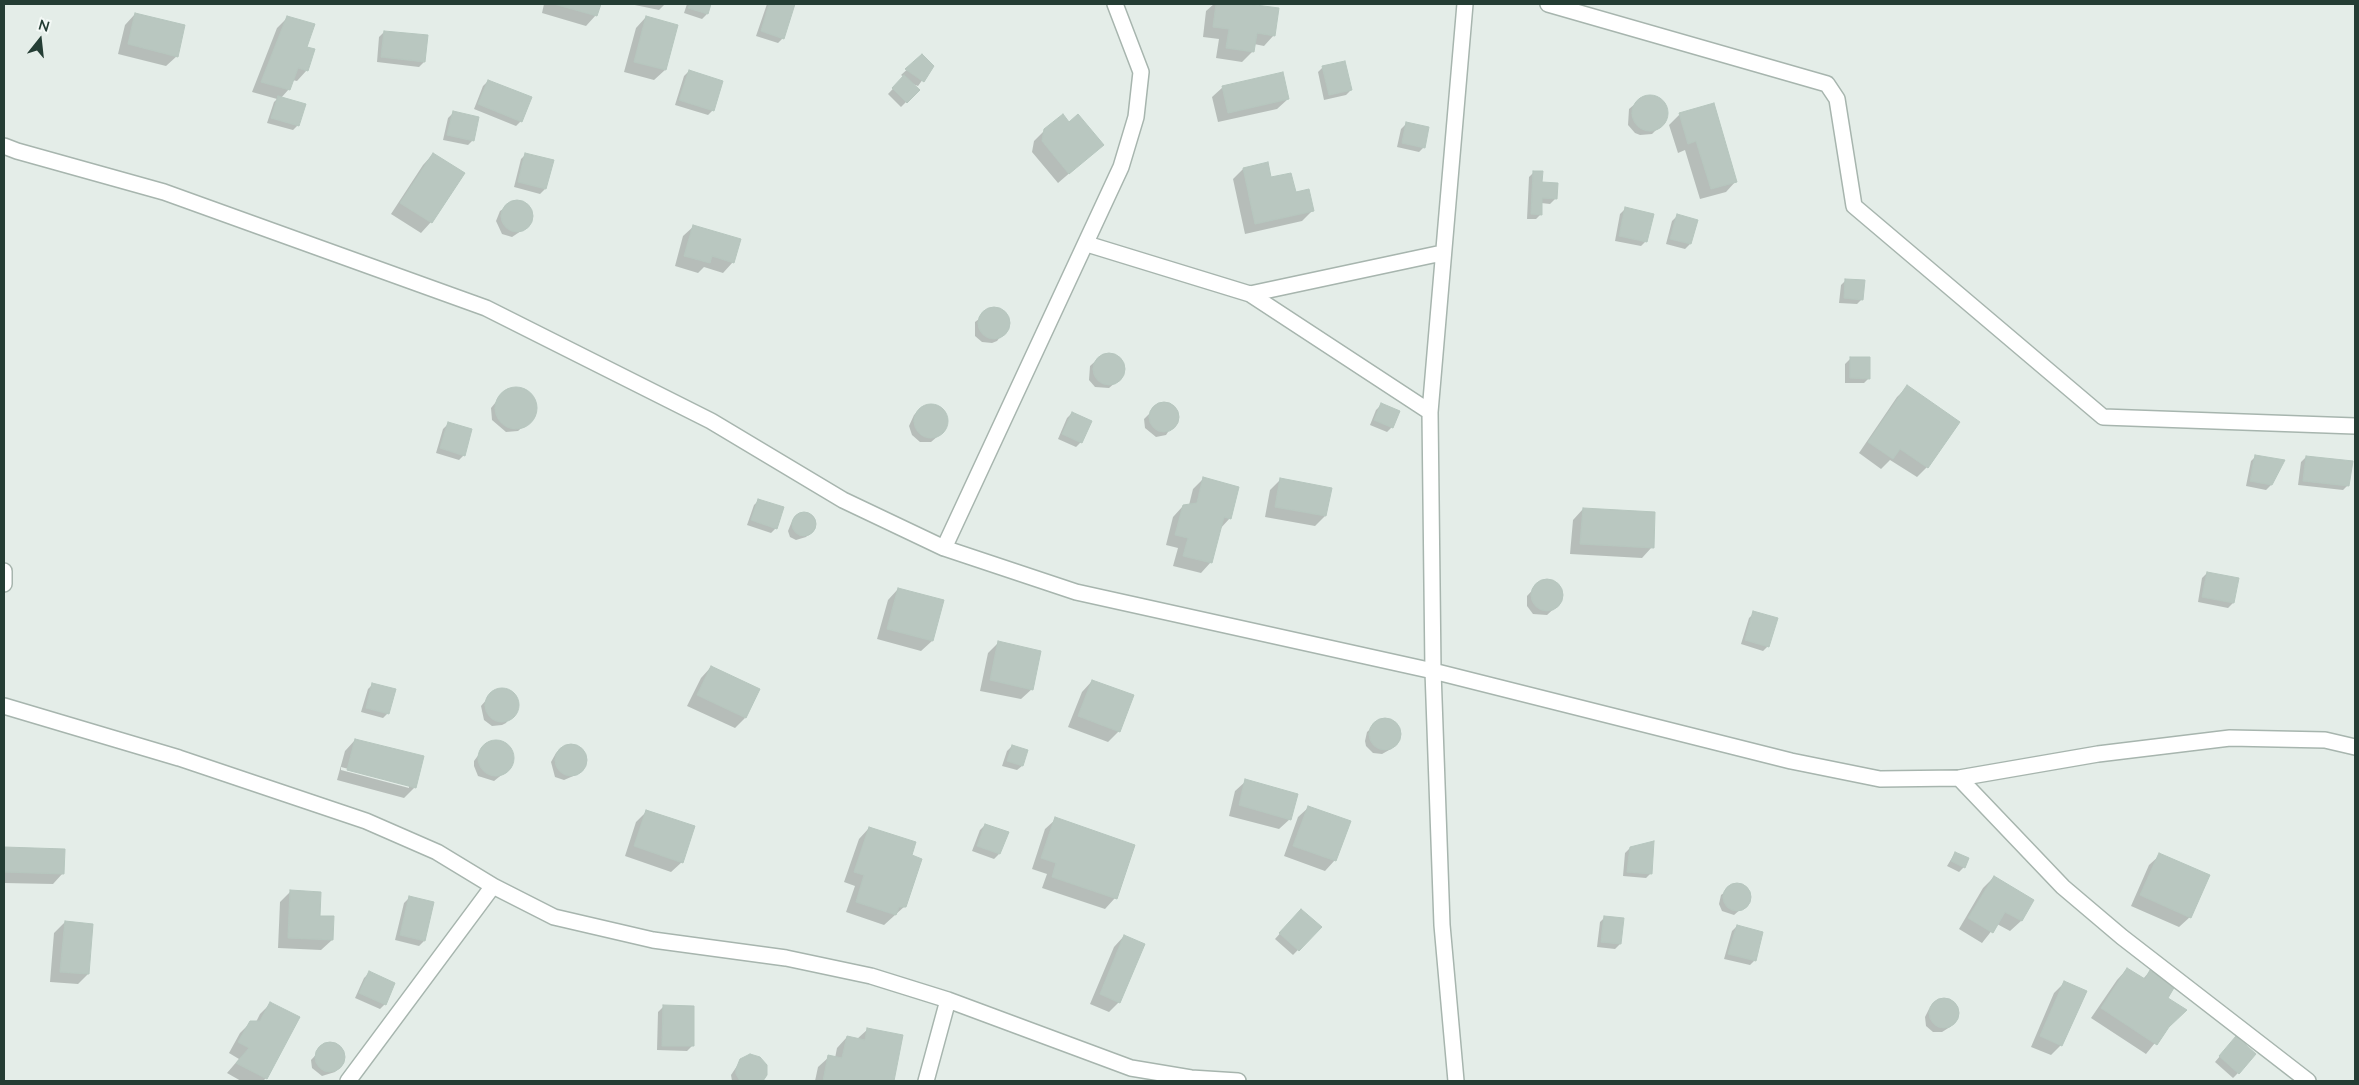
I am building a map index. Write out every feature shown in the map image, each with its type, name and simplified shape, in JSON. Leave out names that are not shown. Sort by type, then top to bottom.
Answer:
[{"type":"street","points":[[944,548],[1087,244],[1121,167],[1136,116],[1141,72],[1115,4]]},
{"type":"street","points":[[1456,1081],[1442,924],[1433,671],[1430,412],[1442,253],[1465,4]]},
{"type":"street","points":[[1548,4],[1827,84],[1837,100],[1854,206],[2103,417],[2355,426]]},
{"type":"street","points":[[4,146],[17,152],[164,192],[486,308],[711,420],[843,500],[944,548],[1076,592],[1433,671],[1791,761],[1880,779],[1959,778],[2098,754],[2230,738],[2324,740],[2355,747]]},
{"type":"street","points":[[1087,244],[1250,294],[1430,412]]},
{"type":"street","points":[[1250,294],[1442,253]]},
{"type":"street","points":[[4,571],[4,584]]},
{"type":"street","points":[[4,706],[179,758],[366,821],[437,852],[493,886],[554,917],[653,940],[786,958],[852,972],[948,1000],[1131,1068],[1191,1078],[1238,1081]]},
{"type":"street","points":[[1959,778],[2063,887],[2122,937],[2308,1081]]},
{"type":"street","points":[[348,1081],[493,886]]},
{"type":"street","points":[[926,1081],[948,1000]]},
{"type":"building","points":[[554,4],[601,4],[597,16]]},
{"type":"building","points":[[690,4],[711,4],[708,14],[688,8]]},
{"type":"building","points":[[769,4],[795,4],[784,39],[761,31]]},
{"type":"building","points":[[1216,4],[1248,4],[1279,8],[1275,36],[1257,33],[1254,52],[1226,48],[1229,29],[1213,27]]},
{"type":"building","points":[[135,13],[185,25],[178,57],[128,44]]},
{"type":"building","points":[[287,16],[315,24],[307,47],[315,49],[308,71],[298,68],[290,90],[261,82]]},
{"type":"building","points":[[646,16],[678,25],[666,70],[634,62]]},
{"type":"building","points":[[384,31],[428,35],[425,62],[381,57]]},
{"type":"building","points":[[922,54],[934,66],[924,82],[905,69]]},
{"type":"building","points":[[1345,61],[1352,90],[1329,95],[1322,66]]},
{"type":"building","points":[[689,70],[723,81],[714,111],[679,100]]},
{"type":"building","points":[[1283,72],[1289,99],[1228,113],[1222,86]]},
{"type":"building","points":[[904,75],[920,90],[907,103],[892,88]]},
{"type":"building","points":[[488,80],[532,97],[522,122],[478,104]]},
{"type":"building","points":[[1650,95],[1657,96],[1663,100],[1667,106],[1667,120],[1663,126],[1657,130],[1650,131],[1643,130],[1637,126],[1633,120],[1632,113],[1633,106],[1637,100],[1643,96]]},
{"type":"building","points":[[278,96],[306,104],[299,126],[271,118]]},
{"type":"building","points":[[1714,103],[1737,182],[1711,189],[1696,141],[1688,144],[1679,113]]},
{"type":"building","points":[[453,111],[479,117],[474,141],[447,135]]},
{"type":"building","points":[[1063,114],[1069,122],[1078,114],[1104,145],[1069,174],[1042,141],[1044,129]]},
{"type":"building","points":[[1406,122],[1429,127],[1425,148],[1402,143]]},
{"type":"building","points":[[433,153],[465,173],[432,223],[400,203]]},
{"type":"building","points":[[525,153],[554,160],[546,189],[518,182]]},
{"type":"building","points":[[1268,162],[1271,177],[1291,173],[1296,192],[1309,189],[1314,211],[1255,224],[1243,168]]},
{"type":"building","points":[[1533,171],[1543,171],[1542,182],[1558,183],[1557,199],[1542,198],[1542,215],[1531,214]]},
{"type":"building","points":[[517,200],[523,201],[528,205],[532,210],[532,222],[528,227],[523,231],[517,232],[511,231],[506,227],[502,222],[501,216],[502,210],[506,205],[511,201]]},
{"type":"building","points":[[1625,207],[1654,214],[1647,242],[1619,236]]},
{"type":"building","points":[[1677,214],[1698,220],[1691,244],[1670,239]]},
{"type":"building","points":[[693,225],[741,239],[734,263],[712,256],[710,263],[684,256]]},
{"type":"building","points":[[1845,279],[1865,280],[1863,300],[1844,298]]},
{"type":"building","points":[[994,307],[1000,308],[1005,312],[1009,317],[1009,329],[1005,334],[1000,338],[994,339],[988,338],[983,334],[979,329],[978,323],[979,317],[983,312],[988,308]]},
{"type":"building","points":[[1109,353],[1121,357],[1125,369],[1121,381],[1109,385],[1097,381],[1093,369],[1097,357]]},
{"type":"building","points":[[1850,357],[1870,357],[1870,379],[1850,378]]},
{"type":"building","points":[[1907,385],[1960,422],[1928,468],[1900,449],[1893,459],[1868,442]]},
{"type":"building","points":[[516,387],[531,393],[537,408],[531,423],[516,429],[501,423],[495,408],[501,393]]},
{"type":"building","points":[[1164,402],[1175,406],[1179,417],[1175,428],[1164,432],[1153,428],[1149,417],[1153,406]]},
{"type":"building","points":[[1381,403],[1400,411],[1393,428],[1374,420]]},
{"type":"building","points":[[931,404],[938,405],[943,409],[947,414],[947,428],[943,433],[938,437],[931,438],[924,437],[919,433],[915,428],[914,421],[915,414],[919,409],[924,405]]},
{"type":"building","points":[[1072,412],[1092,421],[1082,443],[1062,434]]},
{"type":"building","points":[[448,422],[472,429],[465,456],[440,448]]},
{"type":"building","points":[[2255,455],[2285,460],[2272,485],[2250,481]]},
{"type":"building","points":[[2306,456],[2353,461],[2349,486],[2303,481]]},
{"type":"building","points":[[1203,477],[1239,487],[1231,519],[1224,517],[1212,563],[1183,556],[1188,538],[1175,535],[1183,505],[1197,503]]},
{"type":"building","points":[[1280,478],[1332,488],[1326,516],[1275,507]]},
{"type":"building","points":[[758,499],[784,507],[777,529],[751,520]]},
{"type":"building","points":[[1583,508],[1655,512],[1654,548],[1580,544]]},
{"type":"building","points":[[804,512],[812,516],[816,524],[812,532],[804,536],[796,532],[792,524],[796,516]]},
{"type":"building","points":[[2207,572],[2239,578],[2234,603],[2202,597]]},
{"type":"building","points":[[1547,579],[1553,580],[1558,584],[1562,589],[1562,601],[1558,606],[1553,610],[1547,611],[1541,610],[1536,606],[1532,601],[1531,595],[1532,589],[1536,584],[1541,580]]},
{"type":"building","points":[[898,588],[944,600],[933,641],[887,629]]},
{"type":"building","points":[[1753,611],[1778,618],[1769,647],[1745,640]]},
{"type":"building","points":[[998,641],[1041,651],[1033,690],[990,680]]},
{"type":"building","points":[[711,666],[760,689],[746,718],[697,695]]},
{"type":"building","points":[[1092,680],[1134,695],[1120,732],[1078,716]]},
{"type":"building","points":[[372,683],[396,689],[389,714],[366,708]]},
{"type":"building","points":[[502,688],[514,693],[519,705],[514,717],[502,722],[490,717],[485,705],[490,693]]},
{"type":"building","points":[[1385,718],[1391,719],[1396,723],[1400,728],[1400,740],[1396,745],[1391,749],[1385,750],[1379,749],[1374,745],[1370,740],[1369,734],[1370,728],[1374,723],[1379,719]]},
{"type":"building","points":[[355,739],[424,756],[416,788],[347,770]]},
{"type":"building","points":[[496,740],[509,745],[514,758],[509,771],[496,776],[483,771],[478,758],[483,745]]},
{"type":"building","points":[[571,744],[583,748],[587,760],[583,772],[571,776],[559,772],[555,760],[559,748]]},
{"type":"building","points":[[1012,745],[1028,750],[1023,766],[1007,761]]},
{"type":"building","points":[[1245,779],[1298,794],[1291,820],[1239,805]]},
{"type":"building","points":[[1308,806],[1351,821],[1336,861],[1293,846]]},
{"type":"building","points":[[646,810],[695,826],[683,863],[634,846]]},
{"type":"building","points":[[1055,817],[1135,845],[1117,899],[1052,877],[1056,863],[1041,858]]},
{"type":"building","points":[[985,824],[1009,832],[1000,854],[977,846]]},
{"type":"building","points":[[869,827],[916,842],[912,855],[922,859],[906,907],[899,907],[896,915],[856,902],[864,875],[854,872]]},
{"type":"building","points":[[1654,841],[1652,874],[1627,872],[1630,847]]},
{"type":"building","points":[[4,847],[65,849],[64,874],[4,872]]},
{"type":"building","points":[[1955,852],[1969,858],[1965,868],[1951,861]]},
{"type":"building","points":[[2159,853],[2210,875],[2191,918],[2140,895]]},
{"type":"building","points":[[1994,876],[2034,900],[2022,921],[2005,912],[1993,933],[1968,918]]},
{"type":"building","points":[[1737,883],[1747,887],[1751,897],[1747,907],[1737,911],[1727,907],[1723,897],[1727,887]]},
{"type":"building","points":[[290,890],[321,892],[320,916],[334,916],[333,940],[288,938]]},
{"type":"building","points":[[409,896],[434,902],[425,941],[400,935]]},
{"type":"building","points":[[1301,909],[1322,927],[1299,951],[1279,933]]},
{"type":"building","points":[[1604,916],[1624,918],[1621,944],[1601,942]]},
{"type":"building","points":[[65,921],[93,924],[89,974],[60,972]]},
{"type":"building","points":[[1737,925],[1763,932],[1756,961],[1728,954]]},
{"type":"building","points":[[1124,935],[1145,944],[1120,1003],[1100,994]]},
{"type":"building","points":[[2127,968],[2145,979],[2150,970],[2175,986],[2168,998],[2187,1010],[2169,1027],[2157,1045],[2101,1008]]},
{"type":"building","points":[[369,971],[395,983],[386,1005],[359,993]]},
{"type":"building","points":[[2064,981],[2087,991],[2062,1046],[2040,1036]]},
{"type":"building","points":[[1944,998],[1955,1002],[1959,1013],[1955,1024],[1944,1028],[1933,1024],[1929,1013],[1933,1002]]},
{"type":"building","points":[[270,1002],[300,1017],[267,1079],[236,1063],[249,1048],[238,1042],[250,1021],[260,1021]]},
{"type":"building","points":[[663,1005],[694,1006],[694,1046],[662,1046]]},
{"type":"building","points":[[867,1028],[903,1035],[894,1081],[823,1081],[828,1055],[842,1058],[847,1036],[865,1040]]},
{"type":"building","points":[[2236,1036],[2256,1054],[2239,1074],[2219,1056]]},
{"type":"building","points":[[330,1042],[340,1047],[345,1057],[340,1067],[330,1072],[320,1067],[315,1057],[320,1047]]},
{"type":"building","points":[[750,1054],[760,1057],[767,1065],[767,1075],[763,1081],[740,1081],[736,1074],[740,1059]]}]
